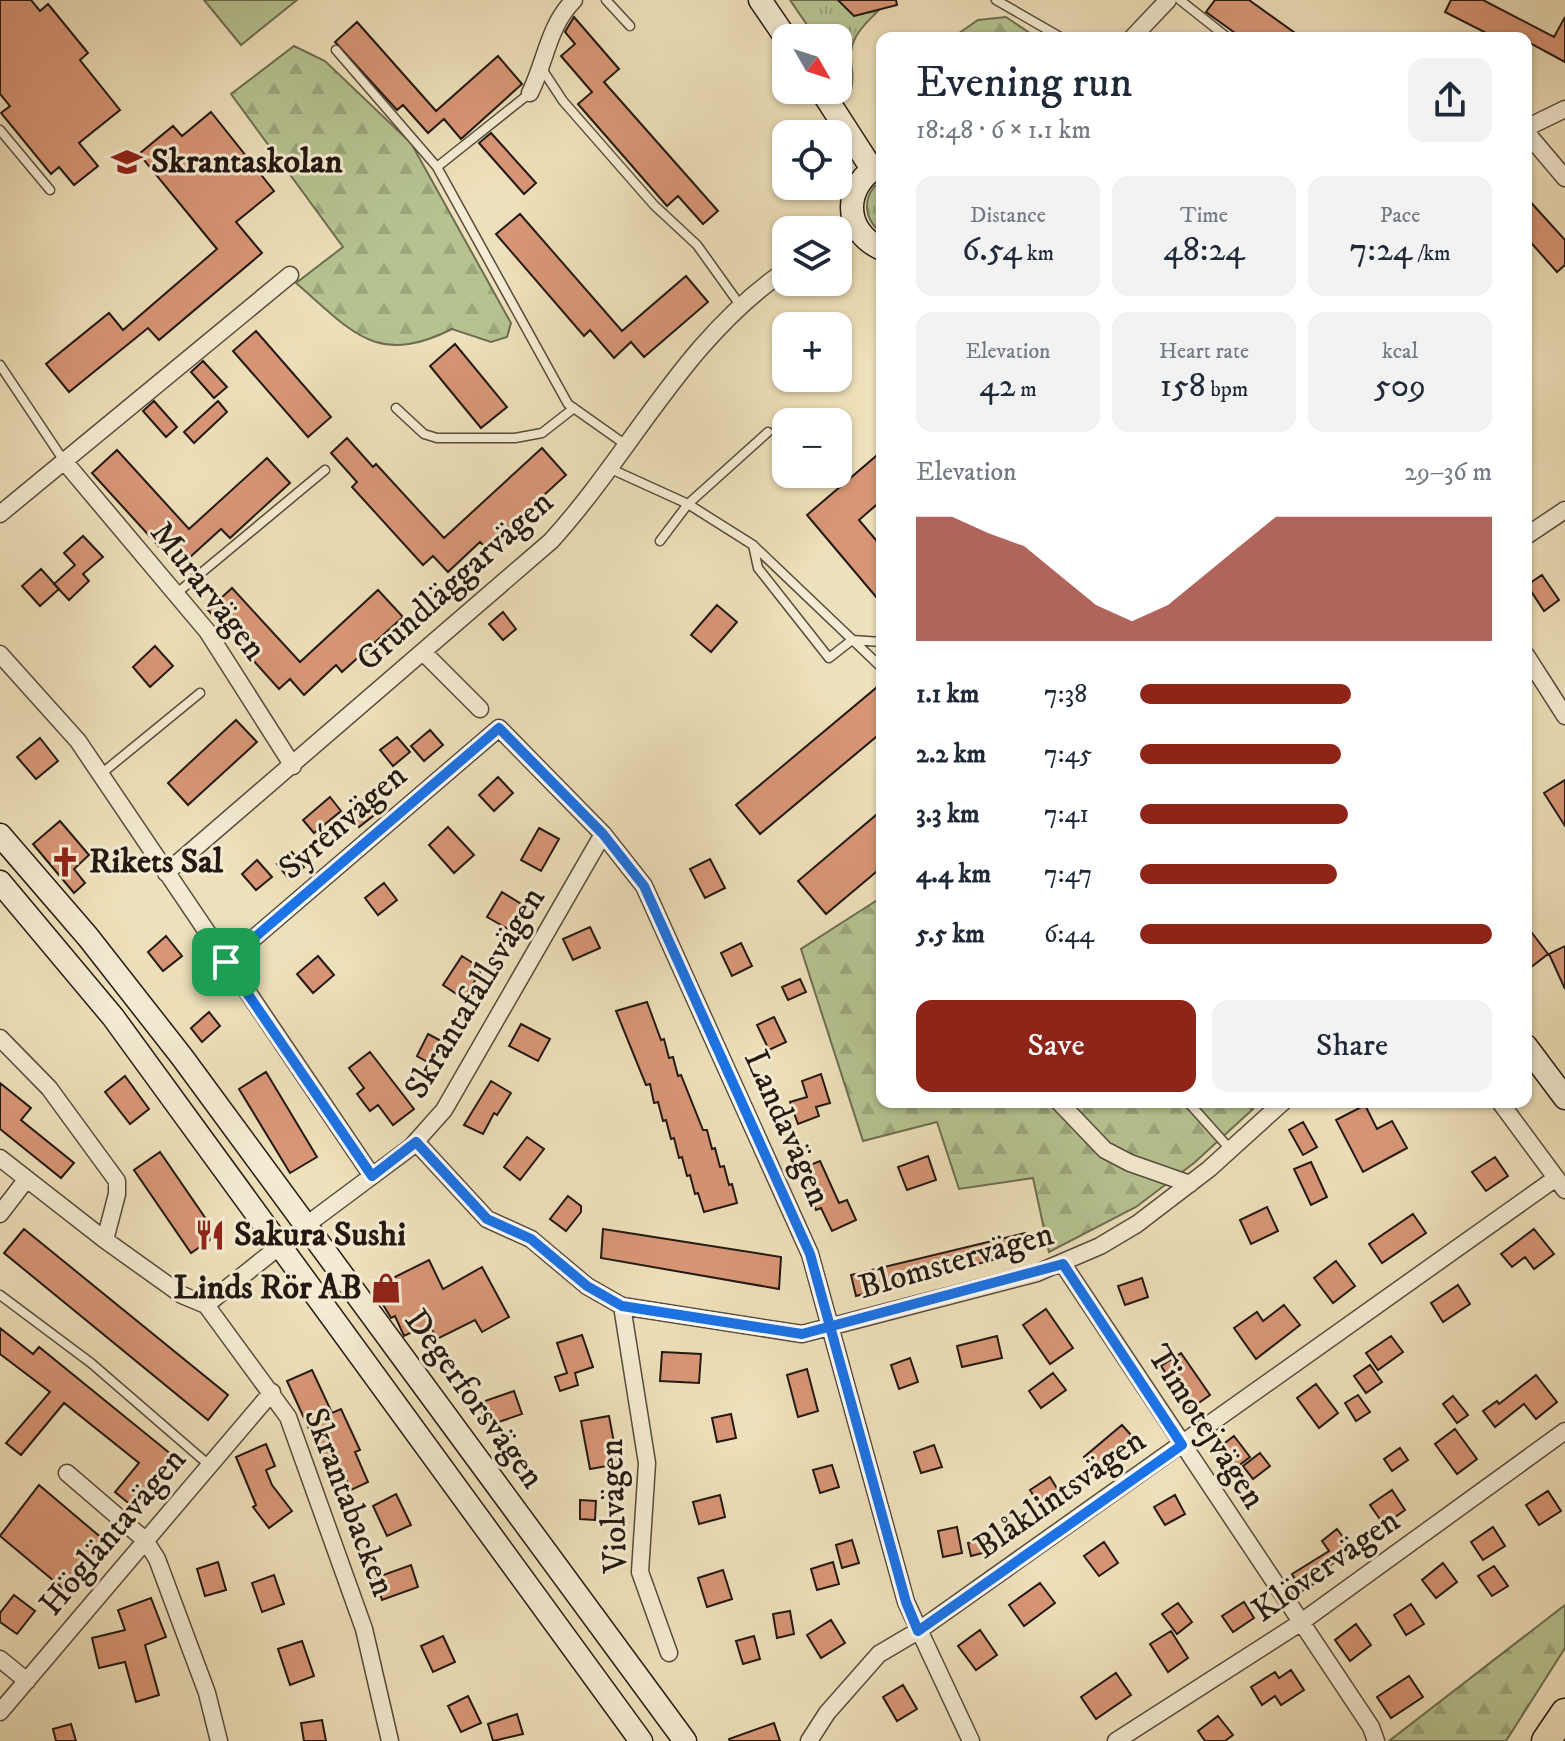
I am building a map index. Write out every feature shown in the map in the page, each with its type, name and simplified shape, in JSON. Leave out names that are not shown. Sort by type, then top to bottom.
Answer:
[{"type":"highway","points":[[1546,1741],[1565,1713]]},
{"type":"main road","points":[[760,0],[776,24]]},
{"type":"main road","points":[[831,104],[876,165]]},
{"type":"main road","points":[[852,223],[852,197],[856,186],[876,167]]},
{"type":"main road","points":[[852,236],[876,246]]},
{"type":"main road","name":"Degerforsvägen","points":[[0,835],[98,949],[685,1741]]},
{"type":"main road","name":"Degerforsvägen","points":[[0,882],[113,1017],[641,1741]]},
{"type":"main road","points":[[1532,1054],[1565,1098]]},
{"type":"main road","points":[[281,1245],[305,1226]]},
{"type":"street","points":[[530,93],[542,69],[557,17],[574,0]]},
{"type":"street","points":[[1138,32],[1168,0]]},
{"type":"street","points":[[1532,127],[1565,109]]},
{"type":"street","points":[[1532,137],[1565,178]]},
{"type":"street","points":[[0,514],[290,275]]},
{"type":"street","name":"Grundläggarvägen","points":[[166,873],[551,541],[611,469],[681,368],[740,305],[772,281]]},
{"type":"street","name":"Murarvägen","points":[[64,461],[177,593],[225,656],[293,766]]},
{"type":"street","points":[[1532,532],[1565,510]]},
{"type":"street","points":[[424,653],[480,709]]},
{"type":"street","points":[[0,654],[78,741],[372,1176]]},
{"type":"street","points":[[1532,664],[1565,716]]},
{"type":"street","name":"Landavägen","points":[[499,728],[603,834],[644,886],[794,1214],[832,1329],[906,1602],[971,1741]]},
{"type":"street","name":"Syrénvägen","points":[[226,962],[499,728]]},
{"type":"street","name":"Skrantafallsvägen","points":[[305,1226],[416,1142],[444,1110],[603,834]]},
{"type":"street","points":[[0,1038],[49,1088],[117,1181],[117,1194],[105,1240]]},
{"type":"street","points":[[1065,1108],[1105,1150],[1130,1163],[1190,1184]]},
{"type":"street","name":"Blomstervägen","points":[[416,1142],[487,1219],[531,1239],[587,1286],[622,1306],[802,1334],[832,1329],[1063,1264],[1137,1224],[1190,1184],[1276,1108]]},
{"type":"street","points":[[1504,1108],[1561,1184]]},
{"type":"street","points":[[0,1158],[182,1295],[206,1305],[281,1245]]},
{"type":"street","points":[[0,1214],[26,1180]]},
{"type":"street","name":"Blåklintsvägen","points":[[810,1739],[879,1654],[918,1631],[1561,1184]]},
{"type":"street","name":"Timotejvägen","points":[[1063,1264],[1371,1727],[1376,1741]]},
{"type":"street","name":"Skrantabacken","points":[[206,1305],[288,1417],[364,1629],[390,1741]]},
{"type":"street","name":"Violvägen","points":[[622,1306],[647,1463],[640,1572],[669,1653]]},
{"type":"street","name":"Högläntavägen","points":[[0,1712],[272,1392]]},
{"type":"street","name":"Klövervägen","points":[[1116,1741],[1300,1623],[1565,1431]]},
{"type":"street","points":[[67,1473],[145,1540],[168,1582],[207,1693],[219,1741]]},
{"type":"street","points":[[0,1659],[27,1681]]},
{"type":"lane","points":[[606,0],[630,26]]},
{"type":"lane","points":[[996,0],[1052,32]]},
{"type":"lane","points":[[1180,0],[1220,32]]},
{"type":"lane","points":[[336,50],[437,167],[506,298],[568,404],[626,445]]},
{"type":"lane","points":[[542,69],[563,101],[654,205],[697,245],[740,305]]},
{"type":"lane","points":[[437,167],[530,93]]},
{"type":"lane","points":[[0,130],[50,190]]},
{"type":"lane","points":[[0,365],[64,461]]},
{"type":"lane","points":[[396,408],[424,434],[451,438],[515,438],[542,433],[574,408]]},
{"type":"lane","points":[[660,541],[688,504],[768,432]]},
{"type":"lane","points":[[611,469],[688,504],[753,545],[876,662]]},
{"type":"lane","points":[[177,593],[325,470]]},
{"type":"lane","points":[[753,545],[758,568],[829,658],[852,640],[876,642]]},
{"type":"lane","points":[[101,774],[200,693]]},
{"type":"lane","points":[[1193,1108],[1230,1150]]},
{"type":"lane","points":[[0,1295],[91,1363],[209,1465]]},
{"type":"green space","points":[[204,0],[297,0],[241,45]]},
{"type":"green space","points":[[790,0],[838,0],[854,16],[879,10],[861,29],[852,46],[852,24],[806,24]]},
{"type":"green space","points":[[1006,17],[1028,32],[961,32],[978,20]]},
{"type":"green space","points":[[294,46],[325,61],[411,143],[511,323],[507,337],[491,342],[452,329],[404,345],[384,344],[350,329],[296,283],[343,247],[231,94]]},
{"type":"green space","points":[[876,185],[876,228],[867,206]]},
{"type":"green space","points":[[876,901],[876,1108],[1253,1109],[1194,1163],[1136,1207],[1049,1252],[1033,1178],[959,1189],[937,1122],[863,1141],[801,949]]},
{"type":"green space","points":[[1565,1605],[1565,1648],[1506,1741],[1389,1741]]},
{"type":"building","points":[[0,0],[31,0],[40,11],[48,4],[88,53],[80,60],[120,110],[79,143],[98,166],[74,185],[59,167],[51,174],[1,113],[10,106],[0,94]]},
{"type":"building","points":[[838,0],[896,0],[897,5],[854,16]]},
{"type":"building","points":[[1215,0],[1249,0],[1294,32],[1234,32],[1206,12]]},
{"type":"building","points":[[1451,0],[1483,0],[1554,37],[1565,17],[1565,62],[1532,44],[1532,32],[1484,32],[1445,12]]},
{"type":"building","points":[[574,17],[619,69],[604,82],[718,211],[703,224],[678,196],[667,206],[578,104],[592,92],[561,56],[575,44],[565,32]]},
{"type":"building","points":[[357,22],[436,111],[498,56],[522,84],[461,139],[444,119],[428,133],[403,105],[397,110],[335,42]]},
{"type":"building","points":[[211,112],[274,191],[236,222],[262,253],[159,340],[148,328],[69,392],[46,364],[109,313],[123,330],[217,249],[139,154],[173,126],[182,136]]},
{"type":"building","points":[[491,133],[536,183],[524,194],[479,143]]},
{"type":"building","points":[[1532,204],[1565,240],[1565,265],[1557,272],[1532,244]]},
{"type":"building","points":[[520,214],[622,331],[686,276],[708,302],[644,357],[631,342],[614,358],[590,330],[584,336],[496,234]]},
{"type":"building","points":[[256,331],[331,417],[308,437],[233,351]]},
{"type":"building","points":[[455,344],[507,407],[481,428],[430,366]]},
{"type":"building","points":[[203,361],[227,387],[214,398],[191,372]]},
{"type":"building","points":[[154,401],[177,427],[166,437],[143,411]]},
{"type":"building","points":[[218,401],[227,412],[194,443],[184,432]]},
{"type":"building","points":[[347,438],[373,467],[376,464],[444,538],[542,448],[566,475],[486,548],[480,542],[448,572],[433,556],[423,565],[352,487],[357,482],[331,453]]},
{"type":"building","points":[[117,450],[189,529],[267,458],[290,483],[230,538],[221,529],[189,558],[174,542],[164,552],[92,473]]},
{"type":"building","points":[[876,456],[876,505],[859,520],[876,540],[876,597],[807,515],[839,488],[852,488],[852,477]]},
{"type":"building","points":[[83,536],[103,557],[83,574],[89,581],[69,600],[54,584],[75,565],[64,553]]},
{"type":"building","points":[[41,569],[59,589],[40,606],[22,586]]},
{"type":"building","points":[[1542,575],[1559,600],[1544,611],[1532,593],[1532,582]]},
{"type":"building","points":[[232,588],[300,662],[378,590],[403,617],[342,672],[336,665],[304,695],[290,679],[279,689],[208,610]]},
{"type":"building","points":[[717,605],[737,622],[711,652],[691,635]]},
{"type":"building","points":[[503,612],[516,629],[503,640],[489,624]]},
{"type":"building","points":[[155,646],[173,666],[150,687],[133,667]]},
{"type":"building","points":[[876,688],[876,737],[760,834],[736,805]]},
{"type":"building","points":[[236,720],[257,742],[188,805],[168,783]]},
{"type":"building","points":[[430,730],[443,745],[424,761],[411,746]]},
{"type":"building","points":[[397,737],[410,752],[393,766],[380,750]]},
{"type":"building","points":[[40,738],[58,761],[36,779],[17,757]]},
{"type":"building","points":[[498,777],[513,793],[494,811],[479,795]]},
{"type":"building","points":[[1565,780],[1565,826],[1544,793]]},
{"type":"building","points":[[330,797],[341,811],[314,833],[303,820]]},
{"type":"building","points":[[365,798],[377,813],[359,827],[347,812]]},
{"type":"building","points":[[876,815],[876,872],[826,914],[798,881]]},
{"type":"building","name":"Rikets Sal","points":[[60,821],[89,855],[74,869],[85,883],[74,893],[33,844]]},
{"type":"building","points":[[448,827],[474,855],[454,873],[429,845]]},
{"type":"building","points":[[539,828],[559,839],[541,871],[521,860]]},
{"type":"building","points":[[292,852],[304,867],[289,879],[277,864]]},
{"type":"building","points":[[710,859],[725,888],[705,898],[690,869]]},
{"type":"building","points":[[257,860],[272,877],[256,890],[242,874]]},
{"type":"building","points":[[384,883],[397,900],[378,915],[365,898]]},
{"type":"building","points":[[502,892],[523,905],[508,929],[487,917]]},
{"type":"building","points":[[590,927],[600,948],[573,960],[563,939]]},
{"type":"building","points":[[1532,933],[1548,954],[1532,966]]},
{"type":"building","points":[[166,936],[182,956],[163,971],[148,952]]},
{"type":"building","points":[[741,943],[752,966],[732,976],[721,953]]},
{"type":"building","points":[[1565,946],[1565,989],[1549,954]]},
{"type":"building","points":[[318,956],[334,975],[313,993],[297,974]]},
{"type":"building","points":[[462,956],[482,969],[464,999],[443,985]]},
{"type":"building","points":[[800,979],[806,992],[788,1000],[782,987]]},
{"type":"building","points":[[647,1002],[669,1058],[673,1057],[678,1076],[681,1075],[703,1130],[707,1130],[712,1149],[715,1148],[720,1167],[724,1166],[737,1203],[704,1212],[690,1175],[687,1176],[682,1157],[679,1158],[674,1138],[671,1139],[666,1120],[663,1121],[658,1102],[654,1103],[650,1084],[646,1085],[616,1011]]},
{"type":"building","points":[[209,1012],[220,1026],[202,1042],[191,1028]]},
{"type":"building","points":[[774,1017],[786,1042],[769,1050],[757,1025]]},
{"type":"building","points":[[521,1024],[550,1039],[538,1061],[509,1046]]},
{"type":"building","points":[[428,1034],[445,1043],[433,1065],[417,1056]]},
{"type":"building","points":[[370,1052],[414,1109],[393,1125],[378,1105],[370,1111],[357,1094],[364,1088],[349,1068]]},
{"type":"building","points":[[266,1072],[317,1157],[290,1173],[239,1089]]},
{"type":"building","points":[[821,1074],[830,1103],[816,1107],[819,1116],[798,1124],[790,1102],[807,1097],[802,1081]]},
{"type":"building","points":[[125,1076],[149,1109],[130,1124],[105,1092]]},
{"type":"building","points":[[491,1081],[511,1093],[497,1115],[494,1113],[483,1134],[464,1125]]},
{"type":"building","points":[[0,1083],[31,1108],[21,1120],[74,1163],[61,1178],[0,1129]]},
{"type":"building","points":[[1359,1108],[1366,1108],[1377,1129],[1392,1121],[1407,1148],[1363,1172],[1336,1120]]},
{"type":"building","points":[[1303,1122],[1317,1147],[1303,1155],[1289,1130]]},
{"type":"building","points":[[527,1137],[544,1149],[520,1180],[504,1167]]},
{"type":"building","points":[[160,1152],[217,1235],[191,1253],[134,1170]]},
{"type":"building","points":[[928,1156],[936,1180],[907,1190],[898,1167]]},
{"type":"building","points":[[1495,1157],[1508,1176],[1486,1191],[1472,1172]]},
{"type":"building","points":[[820,1161],[839,1203],[847,1200],[856,1220],[832,1231],[821,1208],[816,1210],[798,1170]]},
{"type":"building","points":[[1311,1162],[1327,1197],[1311,1205],[1294,1169]]},
{"type":"building","points":[[568,1196],[581,1206],[581,1212],[566,1231],[550,1219]]},
{"type":"building","points":[[1267,1207],[1278,1231],[1251,1244],[1240,1220]]},
{"type":"building","points":[[1413,1214],[1426,1233],[1382,1263],[1369,1244]]},
{"type":"building","points":[[24,1229],[228,1395],[208,1420],[4,1253]]},
{"type":"building","points":[[603,1229],[781,1257],[779,1289],[601,1258]]},
{"type":"building","points":[[1534,1229],[1554,1254],[1534,1269],[1525,1257],[1512,1267],[1501,1254]]},
{"type":"building","points":[[1025,1233],[1030,1250],[856,1296],[851,1275]]},
{"type":"building","points":[[429,1260],[443,1289],[482,1267],[509,1317],[482,1332],[475,1320],[437,1339],[429,1324],[404,1336],[395,1316],[391,1318],[373,1288]]},
{"type":"building","points":[[1336,1261],[1355,1286],[1333,1303],[1314,1278]]},
{"type":"building","points":[[1142,1278],[1148,1297],[1125,1305],[1118,1286]]},
{"type":"building","points":[[1458,1285],[1470,1304],[1443,1322],[1431,1303]]},
{"type":"building","points":[[1284,1305],[1300,1325],[1256,1359],[1234,1328],[1257,1312],[1263,1321]]},
{"type":"building","points":[[1046,1309],[1073,1348],[1050,1364],[1023,1325]]},
{"type":"building","points":[[0,1328],[33,1354],[39,1347],[177,1459],[132,1506],[115,1492],[139,1463],[64,1403],[21,1455],[6,1443],[50,1392],[0,1354]]},
{"type":"building","points":[[582,1335],[593,1367],[575,1373],[578,1385],[560,1391],[555,1377],[567,1373],[557,1343]]},
{"type":"building","points":[[997,1336],[1002,1358],[962,1367],[957,1346]]},
{"type":"building","points":[[1391,1336],[1403,1352],[1378,1370],[1366,1353]]},
{"type":"building","points":[[662,1352],[701,1354],[699,1383],[660,1381]]},
{"type":"building","points":[[1181,1353],[1210,1395],[1190,1409],[1161,1366]]},
{"type":"building","points":[[910,1358],[918,1382],[899,1389],[891,1365]]},
{"type":"building","points":[[1370,1365],[1382,1382],[1366,1393],[1354,1376]]},
{"type":"building","points":[[807,1369],[818,1411],[798,1417],[787,1375]]},
{"type":"building","points":[[312,1370],[332,1413],[341,1409],[360,1450],[355,1452],[368,1482],[351,1490],[337,1460],[326,1466],[287,1381]]},
{"type":"building","points":[[1053,1373],[1066,1390],[1041,1408],[1029,1391]]},
{"type":"building","points":[[1536,1375],[1557,1402],[1536,1419],[1524,1404],[1495,1427],[1483,1411],[1497,1401],[1499,1404]]},
{"type":"building","points":[[1316,1384],[1338,1413],[1319,1428],[1297,1398]]},
{"type":"building","points":[[514,1391],[522,1414],[487,1426],[479,1403]]},
{"type":"building","points":[[1358,1395],[1370,1412],[1356,1421],[1345,1403]]},
{"type":"building","points":[[1453,1396],[1468,1415],[1457,1423],[1443,1404]]},
{"type":"building","points":[[731,1414],[736,1438],[717,1442],[712,1418]]},
{"type":"building","points":[[609,1416],[618,1464],[590,1469],[581,1421]]},
{"type":"building","points":[[1122,1425],[1140,1445],[1123,1460],[1118,1453],[1094,1470],[1084,1457]]},
{"type":"building","points":[[1455,1429],[1477,1459],[1457,1474],[1435,1444]]},
{"type":"building","points":[[1234,1436],[1250,1457],[1233,1470],[1217,1449]]},
{"type":"building","points":[[266,1444],[275,1466],[266,1470],[272,1485],[292,1511],[269,1528],[253,1507],[256,1505],[236,1457]]},
{"type":"building","points":[[934,1445],[942,1467],[921,1473],[914,1452]]},
{"type":"building","points":[[1400,1448],[1408,1460],[1392,1471],[1384,1459]]},
{"type":"building","points":[[1260,1453],[1270,1466],[1253,1479],[1243,1466]]},
{"type":"building","points":[[832,1465],[839,1487],[820,1493],[813,1470]]},
{"type":"building","points":[[1050,1477],[1061,1495],[1041,1508],[1030,1490]]},
{"type":"building","points":[[39,1485],[104,1540],[66,1591],[0,1536]]},
{"type":"building","points":[[1392,1490],[1405,1510],[1384,1525],[1370,1505]]},
{"type":"building","points":[[1548,1491],[1561,1511],[1539,1525],[1526,1505]]},
{"type":"building","points":[[396,1494],[411,1525],[387,1536],[373,1506]]},
{"type":"building","points":[[720,1495],[725,1517],[699,1524],[693,1502]]},
{"type":"building","points":[[1175,1495],[1185,1514],[1165,1525],[1154,1507]]},
{"type":"building","points":[[580,1500],[596,1501],[595,1520],[580,1519]]},
{"type":"building","points":[[957,1527],[962,1553],[943,1557],[938,1531]]},
{"type":"building","points":[[1493,1527],[1505,1546],[1483,1560],[1471,1542]]},
{"type":"building","points":[[1337,1529],[1352,1549],[1320,1573],[1323,1578],[1302,1591],[1292,1574],[1329,1551],[1322,1541]]},
{"type":"building","points":[[987,1538],[990,1551],[971,1556],[968,1543]]},
{"type":"building","points":[[852,1540],[859,1563],[842,1568],[836,1545]]},
{"type":"building","points":[[1104,1542],[1118,1563],[1099,1576],[1084,1556]]},
{"type":"building","points":[[218,1562],[226,1590],[205,1596],[197,1569]]},
{"type":"building","points":[[833,1562],[839,1584],[817,1590],[811,1569]]},
{"type":"building","points":[[1443,1563],[1457,1582],[1436,1598],[1422,1580]]},
{"type":"building","points":[[411,1565],[418,1587],[382,1600],[375,1578]]},
{"type":"building","points":[[1494,1566],[1508,1586],[1492,1596],[1478,1576]]},
{"type":"building","points":[[723,1570],[732,1599],[707,1607],[698,1578]]},
{"type":"building","points":[[274,1575],[284,1604],[262,1612],[252,1583]]},
{"type":"building","points":[[1040,1583],[1055,1603],[1024,1626],[1009,1605]]},
{"type":"building","points":[[14,1595],[35,1611],[17,1634],[0,1622],[0,1613]]},
{"type":"building","points":[[151,1598],[166,1637],[145,1645],[159,1695],[136,1702],[125,1662],[99,1668],[92,1638],[125,1630],[118,1610]]},
{"type":"building","points":[[1244,1602],[1254,1618],[1233,1632],[1222,1616]]},
{"type":"building","points":[[1178,1603],[1192,1622],[1177,1634],[1162,1614]]},
{"type":"building","points":[[1411,1604],[1424,1624],[1406,1635],[1394,1615]]},
{"type":"building","points":[[790,1611],[794,1634],[777,1638],[773,1614]]},
{"type":"building","points":[[831,1620],[845,1643],[821,1658],[807,1635]]},
{"type":"building","points":[[1356,1624],[1371,1645],[1350,1661],[1335,1640]]},
{"type":"building","points":[[980,1630],[997,1655],[976,1670],[958,1646]]},
{"type":"building","points":[[1171,1631],[1188,1658],[1168,1672],[1150,1644]]},
{"type":"building","points":[[443,1636],[455,1662],[433,1672],[421,1646]]},
{"type":"building","points":[[754,1636],[760,1659],[743,1664],[736,1641]]},
{"type":"building","points":[[302,1641],[314,1676],[290,1685],[278,1649]]},
{"type":"building","points":[[1291,1670],[1304,1690],[1281,1705],[1275,1696],[1262,1705],[1251,1687],[1275,1672],[1279,1678]]},
{"type":"building","points":[[1116,1673],[1131,1695],[1096,1719],[1081,1697]]},
{"type":"building","points":[[1409,1676],[1423,1697],[1391,1718],[1377,1697]]},
{"type":"building","points":[[903,1685],[917,1709],[897,1721],[883,1697]]},
{"type":"building","points":[[468,1696],[481,1723],[461,1732],[448,1706]]},
{"type":"building","points":[[517,1714],[523,1734],[493,1741],[488,1724]]},
{"type":"building","points":[[1218,1716],[1233,1735],[1225,1741],[1205,1741],[1198,1731]]},
{"type":"building","points":[[322,1720],[326,1741],[304,1741],[301,1723]]},
{"type":"building","points":[[774,1723],[780,1741],[729,1739]]},
{"type":"building","points":[[71,1724],[76,1741],[56,1741],[53,1729]]},
{"type":"place","name":"Skrantaskolan","points":[[127,162]]},
{"type":"place","name":"Rikets Sal","points":[[65,862]]},
{"type":"place","name":"Sakura Sushi","points":[[210,1235]]},
{"type":"place","name":"Linds Rör AB","points":[[386,1288]]},
{"type":"route","points":[[226,962],[372,1176],[416,1142],[487,1219],[531,1239],[604,1298],[622,1306],[802,1334],[832,1329],[1063,1264],[1182,1445],[918,1631],[906,1602],[832,1329],[810,1254],[644,886],[629,863],[603,834],[499,728],[226,962]]}]
